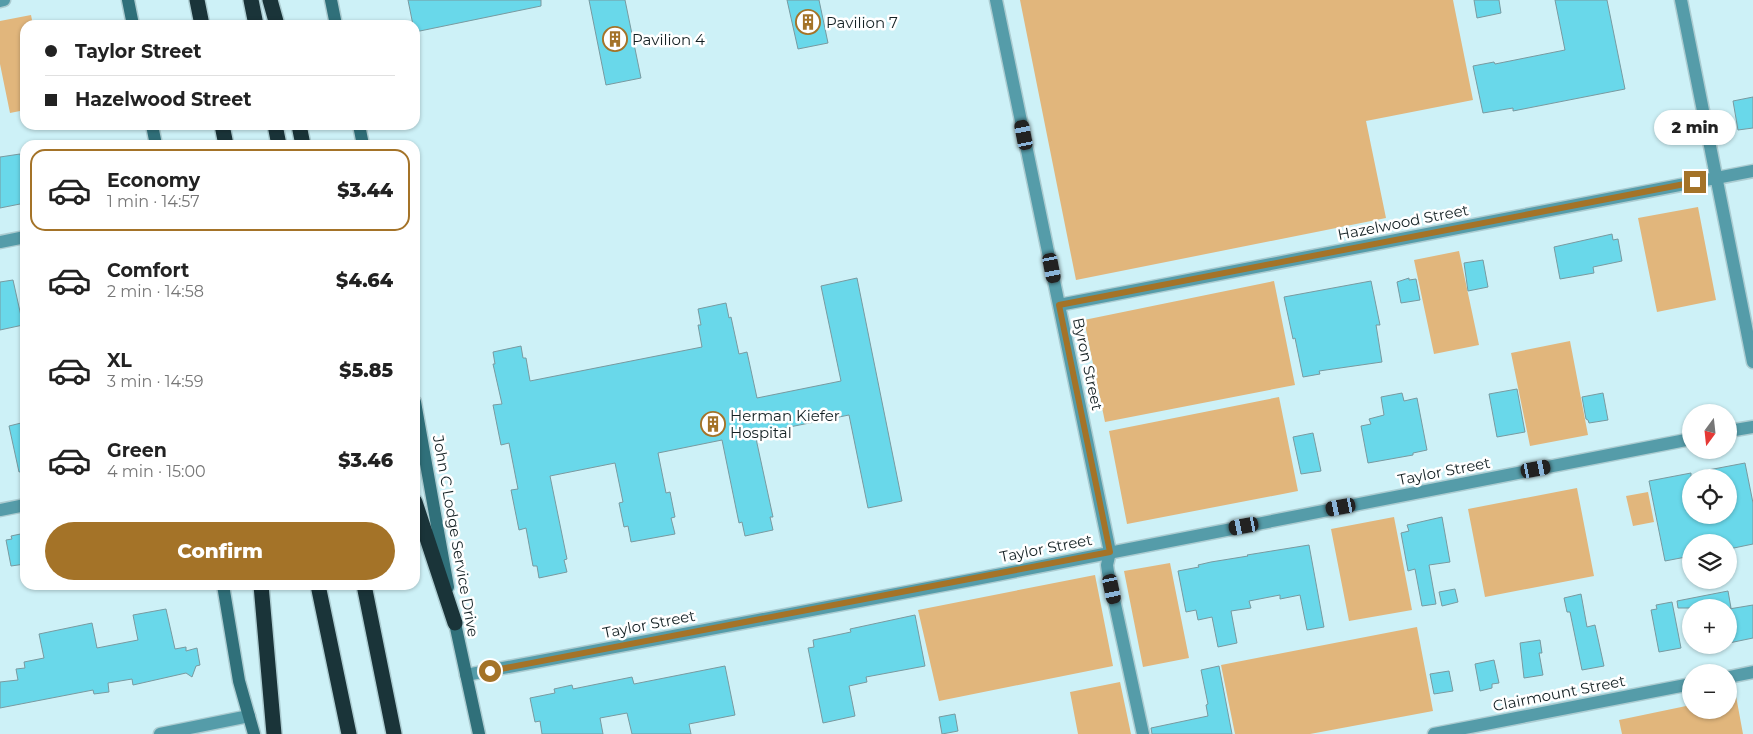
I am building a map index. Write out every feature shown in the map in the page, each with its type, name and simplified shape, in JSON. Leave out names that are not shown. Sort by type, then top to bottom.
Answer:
[{"type":"highway","points":[[197,0],[201,20]]},
{"type":"highway","points":[[251,0],[255,20]]},
{"type":"highway","points":[[270,0],[275,20]]},
{"type":"highway","points":[[420,518],[454,623]]},
{"type":"highway","points":[[261,590],[274,734]]},
{"type":"highway","points":[[319,590],[349,734]]},
{"type":"highway","points":[[365,590],[394,734]]},
{"type":"main road","points":[[128,0],[132,20]]},
{"type":"main road","points":[[331,0],[335,20]]},
{"type":"main road","name":"John C Lodge Service Drive","points":[[420,430],[454,623],[479,734]]},
{"type":"main road","points":[[224,590],[239,681],[254,734]]},
{"type":"street","name":"Byron Street","points":[[996,0],[1110,552],[1107,565],[1108,572],[1143,734]]},
{"type":"street","points":[[1681,0],[1753,362]]},
{"type":"street","name":"Hazelwood Street","points":[[1059,305],[1753,171]]},
{"type":"street","points":[[0,242],[20,238]]},
{"type":"street","points":[[1738,430],[1753,427]]},
{"type":"street","name":"Taylor Street","points":[[466,675],[1682,441]]},
{"type":"street","points":[[0,510],[20,506]]},
{"type":"street","points":[[1737,675],[1753,672]]},
{"type":"street","name":"Clairmount Street","points":[[1434,734],[1682,686]]},
{"type":"street","points":[[160,734],[249,716]]},
{"type":"shaded area","points":[[1020,0],[1453,0],[1473,100],[1366,121],[1386,218],[1076,280]]},
{"type":"shaded area","points":[[31,15],[32,20],[20,20],[20,111],[10,113],[0,64],[0,21]]},
{"type":"shaded area","points":[[1698,207],[1716,300],[1657,312],[1638,218]]},
{"type":"shaded area","points":[[1459,251],[1479,345],[1434,354],[1414,260]]},
{"type":"shaded area","points":[[1274,281],[1295,385],[1105,422],[1084,320]]},
{"type":"shaded area","points":[[1570,341],[1588,435],[1530,446],[1511,353]]},
{"type":"shaded area","points":[[1279,397],[1298,491],[1127,524],[1109,431]]},
{"type":"shaded area","points":[[1577,488],[1594,576],[1485,597],[1468,509]]},
{"type":"shaded area","points":[[1648,492],[1654,522],[1633,526],[1626,496]]},
{"type":"shaded area","points":[[1394,517],[1412,610],[1349,621],[1331,529]]},
{"type":"shaded area","points":[[1170,563],[1189,658],[1143,667],[1124,571]]},
{"type":"shaded area","points":[[1095,575],[1113,666],[939,701],[918,610]]},
{"type":"shaded area","points":[[1417,627],[1433,711],[1310,734],[1235,734],[1221,665]]},
{"type":"shaded area","points":[[1120,682],[1131,734],[1078,734],[1070,692]]},
{"type":"shaded area","points":[[1737,701],[1743,734],[1622,734],[1619,720],[1682,707],[1682,719],[1737,719]]},
{"type":"building","points":[[408,0],[541,0],[541,6],[420,31],[420,20],[412,20]]},
{"type":"building","name":"Pavilion 4","points":[[589,0],[625,0],[641,78],[606,85]]},
{"type":"building","name":"Pavilion 7","points":[[787,0],[819,0],[828,43],[798,49]]},
{"type":"building","points":[[1474,0],[1499,0],[1501,13],[1477,18]]},
{"type":"building","points":[[1555,0],[1607,0],[1625,89],[1513,111],[1513,108],[1483,113],[1473,66],[1494,62],[1495,64],[1565,50]]},
{"type":"building","points":[[1753,97],[1753,128],[1738,130],[1733,101]]},
{"type":"building","points":[[20,154],[20,204],[0,208],[0,157]]},
{"type":"building","points":[[1612,234],[1613,240],[1618,239],[1622,261],[1593,267],[1594,273],[1560,279],[1554,247]]},
{"type":"building","points":[[1483,260],[1488,287],[1468,291],[1464,263]]},
{"type":"building","name":"Herman Kiefer Hospital","points":[[857,278],[902,501],[868,508],[849,415],[755,434],[773,517],[770,517],[773,530],[745,536],[742,522],[739,523],[722,440],[658,453],[666,493],[670,492],[675,517],[671,518],[675,534],[631,542],[628,526],[624,527],[619,503],[623,502],[615,463],[550,476],[567,559],[564,560],[567,572],[539,578],[537,566],[533,566],[526,528],[519,530],[511,490],[518,489],[509,443],[501,445],[493,405],[502,404],[493,364],[495,364],[493,352],[521,346],[523,358],[526,358],[530,381],[702,347],[698,325],[701,325],[698,309],[726,303],[739,354],[747,352],[757,398],[841,381],[821,286]]},
{"type":"building","points":[[1409,278],[1409,280],[1416,279],[1420,300],[1401,303],[1397,282]]},
{"type":"building","points":[[13,280],[20,312],[20,326],[0,330],[0,282]]},
{"type":"building","points":[[1371,281],[1380,325],[1376,325],[1382,362],[1319,371],[1320,374],[1303,377],[1284,297]]},
{"type":"building","points":[[1517,389],[1525,432],[1497,437],[1489,394]]},
{"type":"building","points":[[1402,393],[1404,401],[1417,398],[1427,450],[1413,453],[1413,455],[1368,463],[1361,426],[1371,424],[1369,419],[1384,415],[1381,397]]},
{"type":"building","points":[[1603,393],[1608,420],[1589,423],[1586,419],[1582,397]]},
{"type":"building","points":[[20,423],[20,472],[19,472],[9,426]]},
{"type":"building","points":[[1313,433],[1321,471],[1301,474],[1293,437]]},
{"type":"building","points":[[1745,463],[1753,503],[1753,544],[1737,547],[1737,534],[1682,534],[1682,558],[1665,561],[1649,481],[1682,475],[1682,524],[1737,524],[1737,469],[1714,469]]},
{"type":"building","points":[[1442,517],[1450,562],[1429,565],[1436,604],[1422,606],[1415,569],[1408,571],[1401,533],[1409,531],[1407,525]]},
{"type":"building","points":[[20,534],[20,565],[11,566],[6,540],[12,539],[11,536]]},
{"type":"building","points":[[1309,545],[1324,627],[1307,630],[1300,595],[1280,599],[1280,595],[1249,601],[1251,608],[1231,611],[1237,643],[1218,647],[1212,617],[1198,620],[1196,610],[1186,612],[1178,571],[1199,567],[1198,565],[1211,562]]},
{"type":"building","points":[[1455,589],[1458,602],[1442,606],[1439,592]]},
{"type":"building","points":[[1728,591],[1729,599],[1687,599]]},
{"type":"building","points":[[1581,594],[1587,627],[1595,625],[1604,666],[1582,670],[1570,612],[1567,612],[1564,598]]},
{"type":"building","points":[[1682,600],[1682,608],[1678,608],[1677,601]]},
{"type":"building","points":[[1672,602],[1681,648],[1659,652],[1651,610],[1657,609],[1656,605]]},
{"type":"building","points":[[1753,605],[1753,638],[1737,641],[1737,608]]},
{"type":"building","points":[[166,609],[175,649],[186,647],[186,651],[197,648],[200,665],[196,666],[192,677],[186,673],[133,685],[132,679],[108,683],[109,692],[94,694],[93,690],[0,708],[0,682],[18,680],[16,669],[25,668],[24,662],[44,658],[39,634],[92,623],[97,648],[138,640],[133,615]]},
{"type":"building","points":[[915,615],[925,666],[866,677],[867,682],[849,686],[855,716],[823,723],[808,648],[814,647],[813,640],[851,632],[850,629]]},
{"type":"building","points":[[1540,640],[1542,653],[1539,653],[1543,675],[1524,678],[1520,643]]},
{"type":"building","points":[[1494,660],[1499,683],[1492,684],[1492,688],[1480,691],[1475,664]]},
{"type":"building","points":[[725,666],[735,715],[689,724],[691,734],[632,734],[627,713],[600,718],[603,734],[542,734],[540,721],[535,722],[530,698],[555,693],[554,689],[572,685],[573,689],[632,677],[634,684]]},
{"type":"building","points":[[1219,666],[1232,734],[1152,734],[1151,728],[1208,716],[1206,705],[1208,704],[1201,670]]},
{"type":"building","points":[[1449,671],[1453,691],[1434,694],[1430,674]]},
{"type":"building","points":[[955,714],[958,731],[942,734],[939,717]]},
{"type":"place","name":"Pavilion 7","points":[[808,22]]},
{"type":"place","name":"Pavilion 4","points":[[615,39]]},
{"type":"place","name":"Herman Kiefer Hospital","points":[[713,424]]},
{"type":"route","points":[[490,671],[1110,552],[1059,305],[1695,182]]}]
